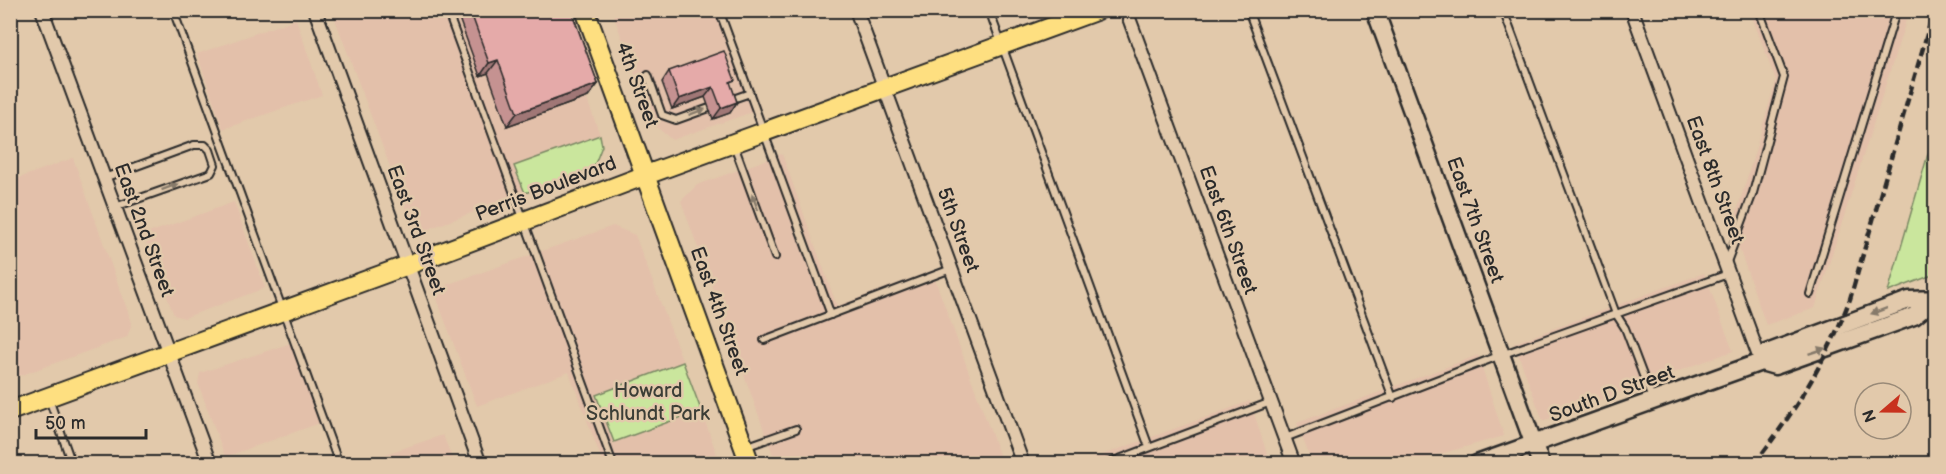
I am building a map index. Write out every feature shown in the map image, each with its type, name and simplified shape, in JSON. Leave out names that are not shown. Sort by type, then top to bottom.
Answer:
[{"type":"main road","name":"4th Street","points":[[585,10],[646,174]]},
{"type":"main road","name":"Perris Boulevard","points":[[10,411],[282,312],[646,174],[1098,10]]},
{"type":"main road","name":"East 7th Street","points":[[1376,10],[1541,464]]},
{"type":"main road","name":"East 4th Street","points":[[646,174],[747,455]]},
{"type":"main road","name":"South D Street","points":[[1477,464],[1761,362],[1775,366],[1831,346],[1914,316],[1935,299]]},
{"type":"street","name":"East 2nd Street","points":[[42,10],[210,464]]},
{"type":"street","name":"East 3rd Street","points":[[315,10],[480,464]]},
{"type":"street","name":"5th Street","points":[[856,10],[1022,461]]},
{"type":"street","name":"East 6th Street","points":[[1126,10],[1294,464]]},
{"type":"street","name":"East 8th Street","points":[[1632,10],[1761,362]]},
{"type":"lane","points":[[173,10],[339,464]]},
{"type":"lane","points":[[447,10],[613,464]]},
{"type":"lane","points":[[719,10],[831,315]]},
{"type":"lane","points":[[989,10],[1149,447]]},
{"type":"lane","points":[[1248,10],[1393,398]]},
{"type":"lane","points":[[1503,10],[1616,314],[1624,328],[1653,402]]},
{"type":"lane","points":[[1284,438],[1727,270],[1753,193],[1784,77],[1759,10]]},
{"type":"lane","points":[[1810,294],[1895,15],[1894,10]]},
{"type":"lane","points":[[648,75],[662,114],[676,120],[750,93]]},
{"type":"lane","points":[[733,143],[775,257]]},
{"type":"lane","points":[[104,178],[194,145],[205,145],[210,150],[215,165],[211,173],[115,207]]},
{"type":"lane","points":[[764,340],[951,269]]},
{"type":"lane","points":[[49,397],[72,464]]},
{"type":"lane","points":[[1106,464],[1271,402]]},
{"type":"lane","points":[[747,455],[796,429]]},
{"type":"lane","points":[[1008,464],[1022,461]]},
{"type":"shaded area","points":[[332,11],[555,11],[600,135],[514,166],[525,193],[415,234]]},
{"type":"shaded area","points":[[612,11],[724,11],[761,109],[672,140],[653,124]]},
{"type":"shaded area","points":[[1750,11],[1909,11],[1815,308],[1766,325],[1732,228],[1776,81]]},
{"type":"shaded area","points":[[296,19],[322,95],[223,129],[197,54]]},
{"type":"shaded area","points":[[782,154],[837,306],[932,271],[1002,463],[776,463],[681,201],[697,185]]},
{"type":"shaded area","points":[[73,158],[132,323],[127,337],[11,379],[11,181]]},
{"type":"shaded area","points":[[234,202],[265,288],[184,318],[174,315],[143,235]]},
{"type":"shaded area","points":[[613,226],[635,235],[683,362],[596,395],[614,442],[701,410],[720,463],[603,463],[569,372],[477,406],[436,297],[446,285]]},
{"type":"shaded area","points":[[1704,273],[1733,351],[1543,421],[1514,343]]},
{"type":"shaded area","points":[[291,343],[320,423],[225,457],[198,383],[200,373]]},
{"type":"shaded area","points":[[1478,355],[1504,436],[1408,463],[1312,463],[1297,423]]},
{"type":"shaded area","points":[[1250,401],[1270,463],[1078,464]]},
{"type":"shaded area","points":[[443,435],[454,463],[359,463]]},
{"type":"green space","points":[[1935,130],[1935,274],[1888,292]]},
{"type":"green space","points":[[600,135],[602,146],[593,169],[525,193],[514,166]]},
{"type":"green space","name":"Howard Schlundt Park","points":[[683,362],[701,410],[614,442],[596,395]]},
{"type":"building","points":[[470,10],[571,10],[598,84],[517,113],[498,60],[489,63]]},
{"type":"building","points":[[724,51],[735,80],[730,82],[737,102],[721,108],[713,87],[679,99],[669,71]]},
{"type":"railway","points":[[1754,464],[1783,425],[1808,385],[1841,322],[1850,299],[1934,10]]}]
